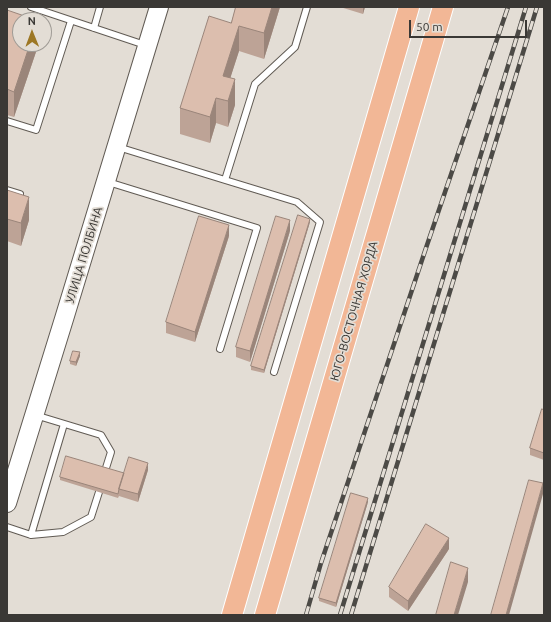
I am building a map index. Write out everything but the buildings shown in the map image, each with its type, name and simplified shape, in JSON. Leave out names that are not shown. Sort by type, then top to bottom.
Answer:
[{"type":"main road","name":"УЛИЦА ПОЛБИНА","points":[[7,503],[159,7]]},
{"type":"main road","points":[[232,615],[409,7]]},
{"type":"main road","name":"ЮГО-ВОСТОЧНАЯ ХОРДА","points":[[265,615],[443,7]]},
{"type":"lane","points":[[31,7],[147,46]]},
{"type":"lane","points":[[94,28],[100,7]]},
{"type":"lane","points":[[225,180],[255,84],[295,47],[308,7]]},
{"type":"lane","points":[[7,121],[36,130],[71,21]]},
{"type":"lane","points":[[117,146],[297,202],[320,222],[274,372]]},
{"type":"lane","points":[[106,181],[257,228],[220,349]]},
{"type":"lane","points":[[7,190],[20,194]]},
{"type":"lane","points":[[35,415],[101,435],[111,452],[105,471]]},
{"type":"lane","points":[[31,535],[64,424]]},
{"type":"lane","points":[[7,527],[31,535],[63,532],[91,517],[99,492]]},
{"type":"railway","points":[[306,615],[321,563],[508,7]]},
{"type":"railway","points":[[340,615],[526,7]]},
{"type":"railway","points":[[351,615],[537,7]]}]
